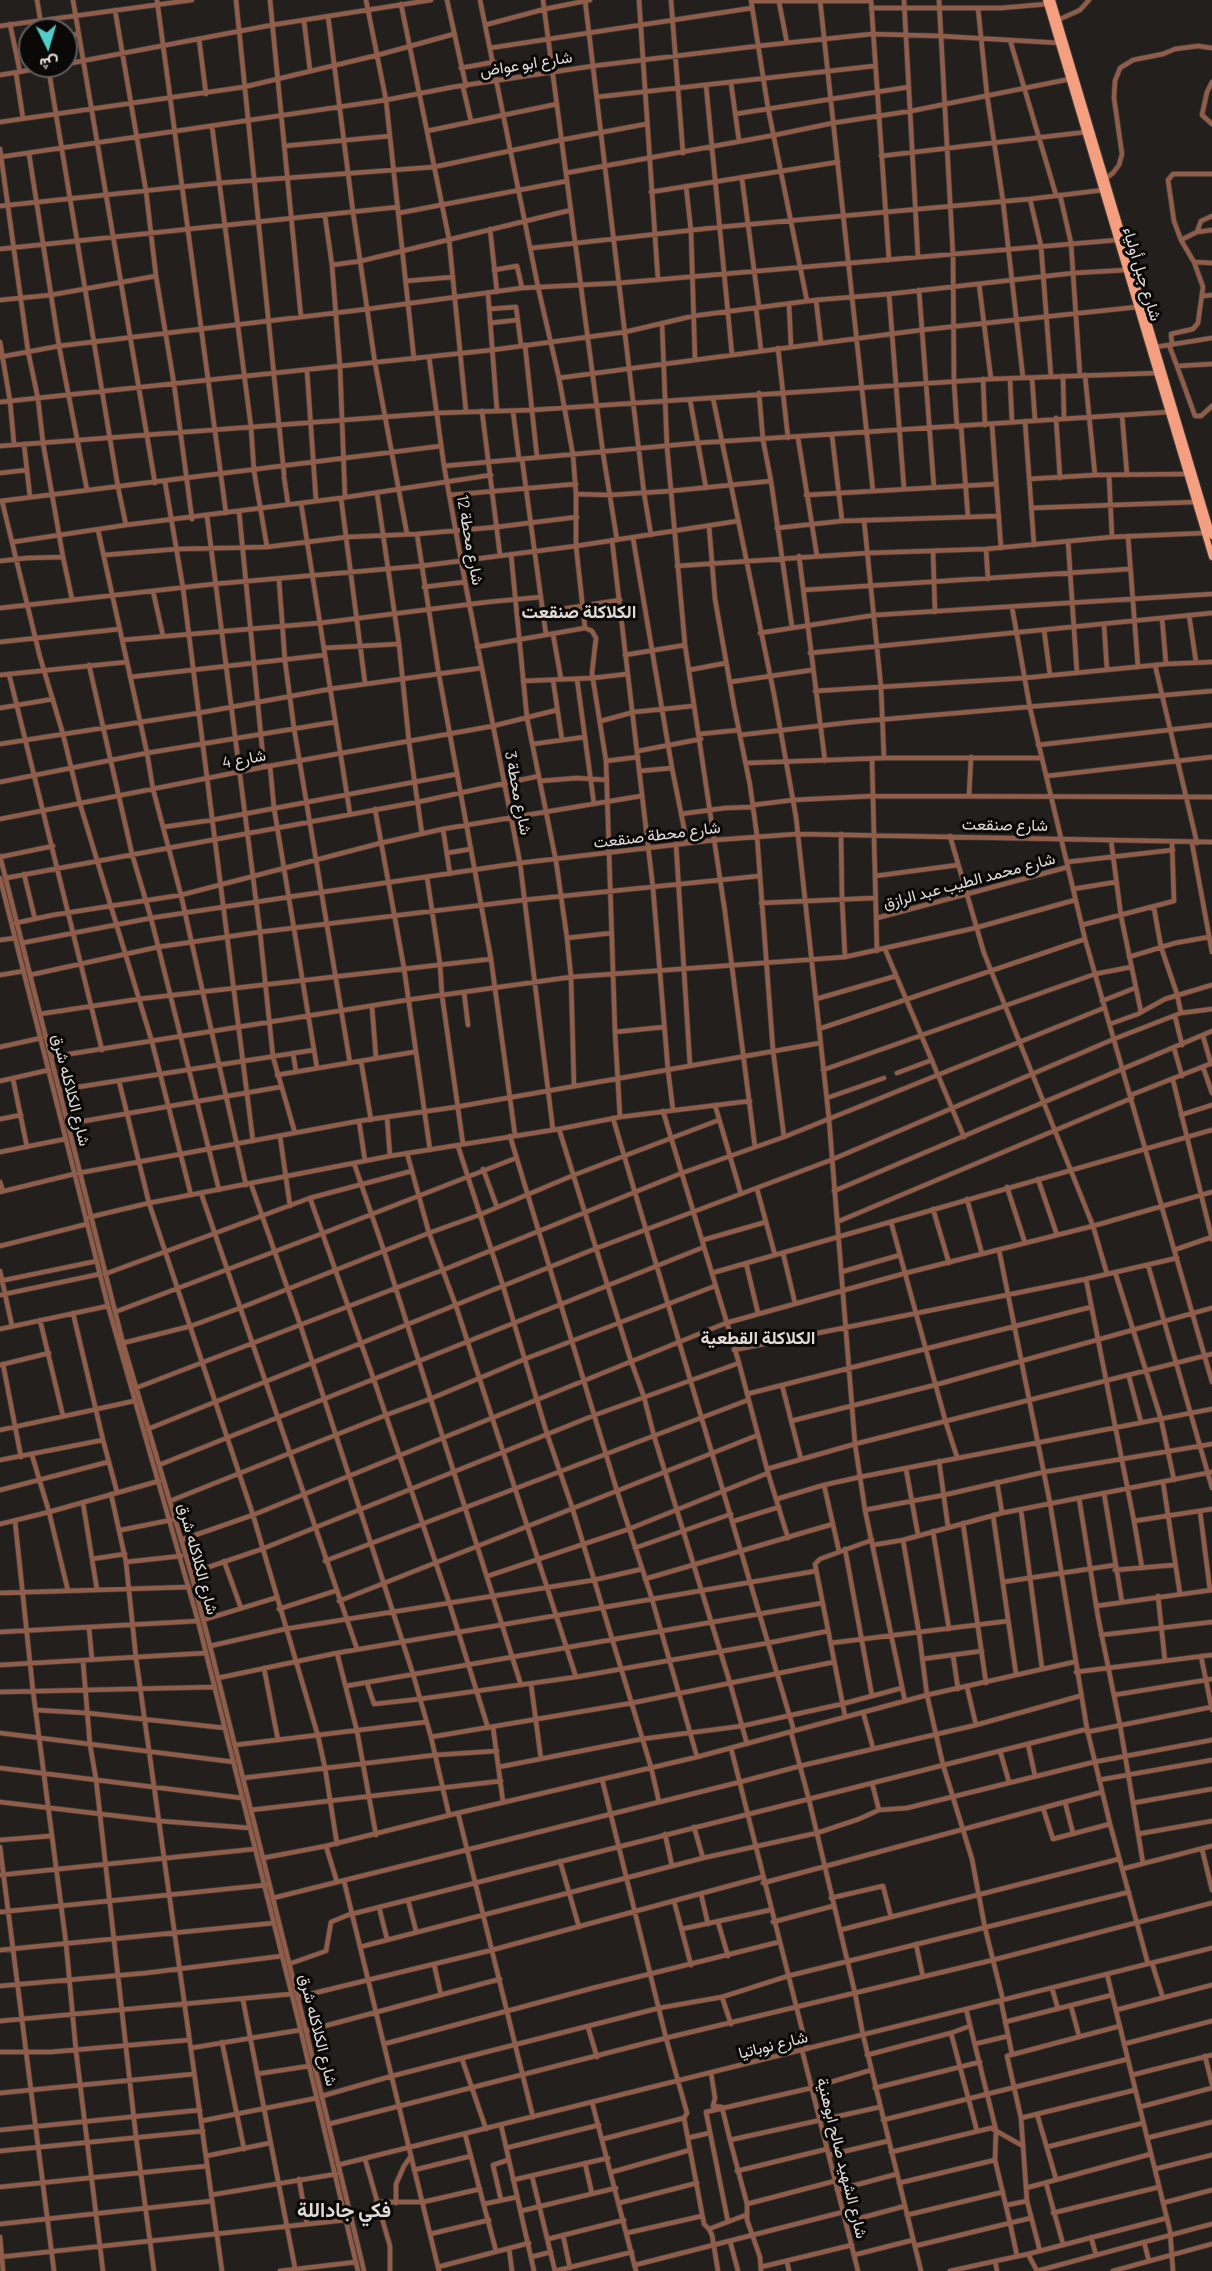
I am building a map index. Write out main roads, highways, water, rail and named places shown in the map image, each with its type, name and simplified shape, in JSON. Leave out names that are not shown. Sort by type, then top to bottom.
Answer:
[{"type":"main road","name":"شارع جبل أولياء","points":[[1049,1],[1058,20],[1156,346],[1207,527],[1212,557]]},
{"type":"main road","name":"شارع جبل أولياء","points":[[1049,1],[1070,80],[1196,502],[1212,536]]},
{"type":"district","name":"الكلاكلة صنقعت","points":[[579,612]]},
{"type":"district","name":"الكلاكلة القطعية","points":[[758,1338]]},
{"type":"district","name":"فكي جاداللة","points":[[344,2210]]}]
